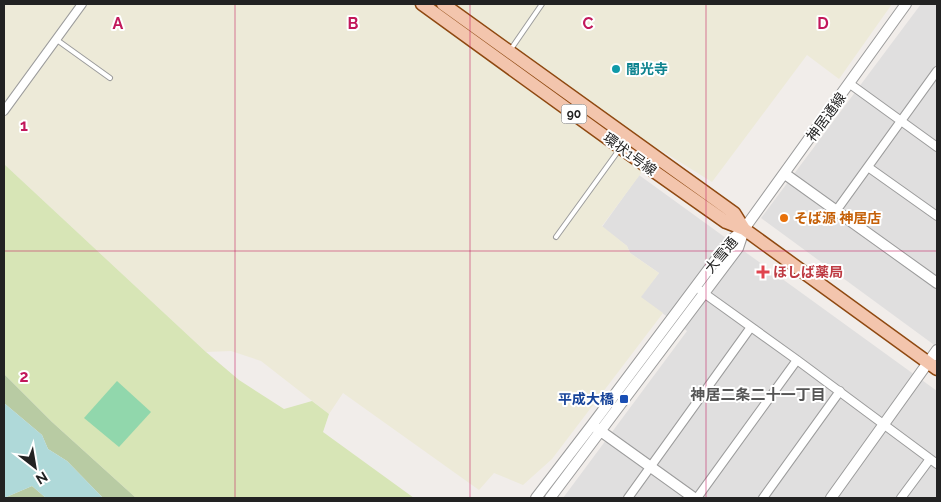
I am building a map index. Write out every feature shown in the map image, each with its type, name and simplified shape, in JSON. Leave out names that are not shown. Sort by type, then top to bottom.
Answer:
[{"type":"main road","name":"環状1号線","points":[[422,4],[726,222],[744,229],[933,366]]},
{"type":"main road","name":"環状1号線","points":[[443,4],[734,213],[744,229]]},
{"type":"street","points":[[4,111],[82,4]]},
{"type":"street","name":"神居通線","points":[[744,229],[906,4]]},
{"type":"street","points":[[836,211],[937,71]]},
{"type":"street","points":[[850,84],[937,147]]},
{"type":"street","points":[[868,167],[937,216]]},
{"type":"street","points":[[785,174],[937,283]]},
{"type":"street","name":"大雪通","points":[[536,498],[596,428],[700,290],[730,242],[744,229]]},
{"type":"street","points":[[700,290],[798,360],[937,464]]},
{"type":"street","points":[[628,498],[752,327]]},
{"type":"street","points":[[831,498],[884,425],[933,366],[937,350]]},
{"type":"street","points":[[596,428],[696,498],[798,360]]},
{"type":"street","points":[[763,498],[840,391]]},
{"type":"street","name":"大雪通","points":[[550,498],[596,428]]},
{"type":"street","points":[[901,498],[930,459]]},
{"type":"lane","points":[[510,52],[542,4]]},
{"type":"lane","points":[[56,39],[110,78]]},
{"type":"lane","points":[[556,237],[621,148]]},
{"type":"shaded area","points":[[4,4],[892,4],[839,79],[807,55],[712,182],[659,149],[602,226],[627,246],[630,253],[659,273],[641,297],[663,313],[552,459],[523,485],[494,473],[479,490],[343,393],[329,414],[261,361],[231,351],[206,352],[4,164]]},
{"type":"shaded area","points":[[921,4],[937,4],[937,347],[761,218]]},
{"type":"shaded area","points":[[639,175],[937,391],[937,498],[563,498],[687,331],[640,297],[659,273],[630,253],[627,246],[602,227]]},
{"type":"green space","points":[[4,164],[206,352],[239,380],[284,409],[312,401],[329,414],[323,432],[414,498],[136,498],[52,422],[4,374]]},
{"type":"green space","points":[[4,374],[52,422],[136,498],[103,498],[67,461],[48,449],[42,435],[4,403]]},
{"type":"green space","points":[[117,381],[151,412],[119,447],[84,418]]},
{"type":"green space","points":[[32,486],[46,498],[4,498]]},
{"type":"water","points":[[4,403],[42,435],[48,449],[67,461],[103,498],[46,498],[32,486],[4,498]]},
{"type":"place","name":"闇光寺","points":[[616,69]]},
{"type":"place","name":"そば源 神居店","points":[[784,218]]},
{"type":"place","name":"ほしば薬局","points":[[763,272]]},
{"type":"place","name":"平成大橋","points":[[624,399]]},
{"type":"district","name":"神居二条二十一丁目","points":[[758,395]]}]
